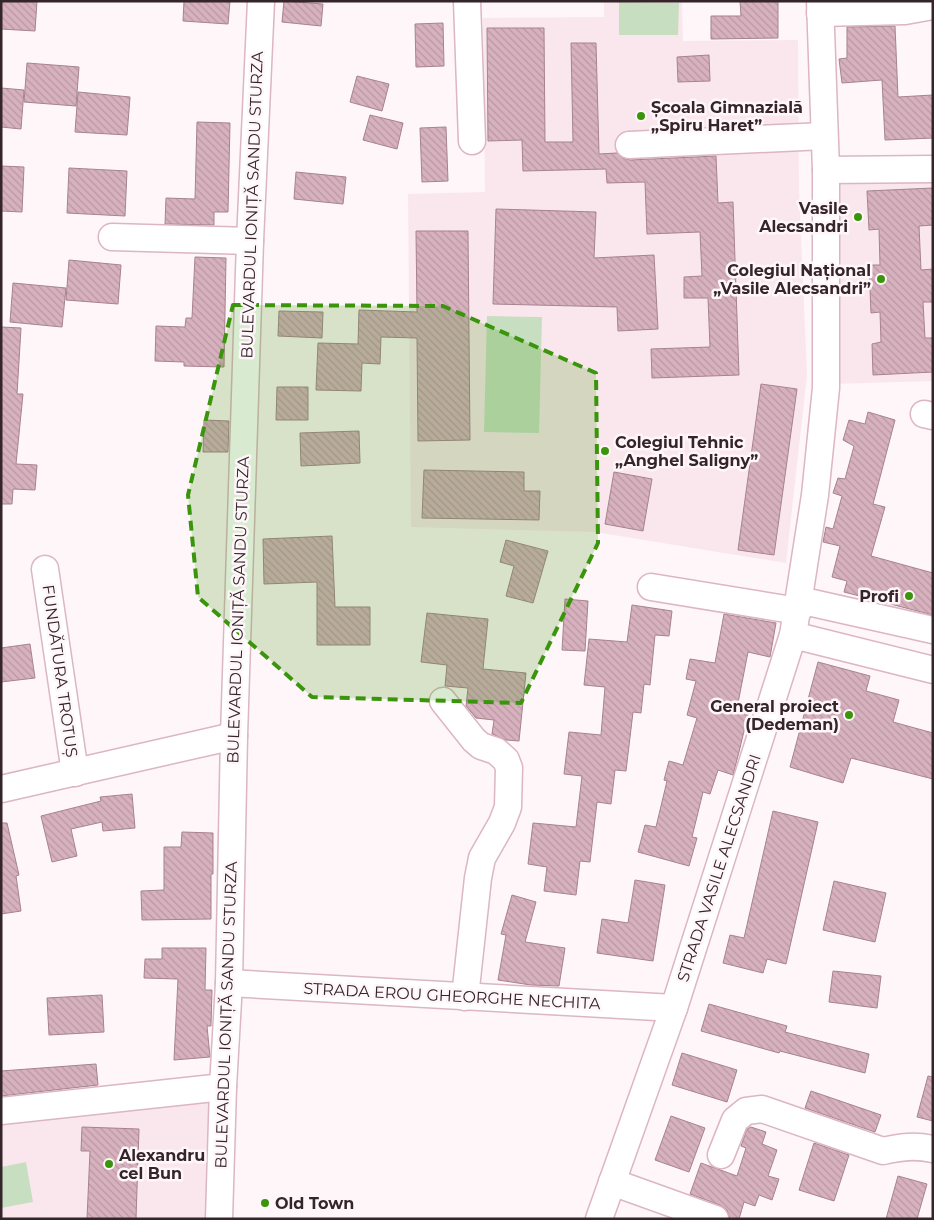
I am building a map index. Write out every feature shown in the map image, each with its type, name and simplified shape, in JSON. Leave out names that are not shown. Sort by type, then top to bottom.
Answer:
[{"type":"street","name":"BULEVARDUL IONIȚĂ SANDU STURZA","points":[[220,1219],[223,1086],[229,983],[234,736],[250,241],[261,1]]},
{"type":"street","points":[[467,1],[472,141]]},
{"type":"street","points":[[820,7],[905,11],[933,6]]},
{"type":"street","name":"STRADA VASILE ALECSANDRI","points":[[599,1219],[674,1008],[797,615],[815,495],[826,388],[826,170],[820,7]]},
{"type":"street","points":[[629,145],[824,136]]},
{"type":"street","points":[[826,170],[933,169]]},
{"type":"street","points":[[112,237],[250,241]]},
{"type":"street","name":"FUNDĂTURA TROTUȘ","points":[[45,569],[75,773]]},
{"type":"street","points":[[651,587],[797,615],[933,630]]},
{"type":"street","points":[[797,615],[933,670]]},
{"type":"street","points":[[443,700],[474,740],[481,746],[496,751],[506,760],[509,768],[508,807],[502,823],[482,858],[478,878],[465,997]]},
{"type":"street","points":[[1,789],[234,736]]},
{"type":"street","name":"STRADA EROU GHEORGHE NECHITA","points":[[229,983],[674,1008]]},
{"type":"street","points":[[1,1111],[223,1086]]},
{"type":"street","points":[[722,1155],[735,1120],[746,1110],[762,1109],[882,1151],[922,1146],[933,1149]]},
{"type":"street","points":[[612,1182],[715,1219]]},
{"type":"highlighted area","points":[[233,305],[443,306],[596,373],[598,543],[521,703],[312,697],[198,597],[188,495]]},
{"type":"shaded area","name":"Colegiul Tehnic „Anghel Saligny”","points":[[604,1],[682,1],[683,41],[798,40],[799,189],[807,375],[786,563],[595,532],[411,527],[408,194],[485,192],[483,18],[604,17]]},
{"type":"shaded area","name":"Colegiul Național „Vasile Alecsandri”","points":[[933,174],[933,381],[831,384],[830,177]]},
{"type":"shaded area","name":"Alexandru cel Bun","points":[[224,1077],[210,1219],[1,1219],[1,1113]]},
{"type":"green space","points":[[619,2],[679,3],[678,35],[619,35]]},
{"type":"green space","points":[[487,316],[542,317],[539,433],[484,432]]},
{"type":"green space","points":[[26,1162],[33,1202],[1,1208],[1,1167]]},
{"type":"building","points":[[1,1],[37,1],[35,31],[1,29]]},
{"type":"building","points":[[184,1],[230,1],[228,24],[183,21]]},
{"type":"building","points":[[284,1],[323,4],[321,26],[282,22]]},
{"type":"building","points":[[740,1],[778,1],[778,38],[711,39],[711,16],[741,16]]},
{"type":"building","points":[[443,23],[444,66],[416,67],[415,24]]},
{"type":"building","points":[[895,26],[898,97],[933,95],[933,138],[885,140],[882,80],[842,83],[839,59],[847,58],[847,27]]},
{"type":"building","points":[[487,28],[544,28],[545,142],[573,142],[571,43],[596,43],[599,154],[617,153],[623,158],[630,160],[716,156],[718,203],[733,202],[739,375],[652,378],[651,349],[710,347],[708,298],[684,298],[684,277],[702,276],[700,232],[647,234],[645,182],[607,183],[606,169],[523,171],[522,140],[488,141]]},
{"type":"building","points":[[709,55],[710,81],[678,82],[677,57]]},
{"type":"building","points":[[27,63],[79,67],[76,106],[24,102]]},
{"type":"building","points":[[357,76],[389,84],[382,111],[350,102]]},
{"type":"building","points":[[1,88],[24,90],[21,129],[1,127]]},
{"type":"building","points":[[78,92],[130,97],[127,135],[75,132]]},
{"type":"building","points":[[370,115],[403,123],[397,149],[363,140]]},
{"type":"building","points":[[197,122],[230,123],[228,212],[214,212],[214,225],[165,224],[166,198],[195,199]]},
{"type":"building","points":[[446,127],[448,181],[422,182],[420,128]]},
{"type":"building","points":[[1,166],[24,167],[22,212],[1,211]]},
{"type":"building","points":[[69,168],[127,171],[125,216],[67,213]]},
{"type":"building","points":[[296,172],[346,177],[343,204],[294,199]]},
{"type":"building","points":[[933,188],[933,225],[919,226],[921,270],[933,269],[933,302],[923,302],[925,338],[933,338],[933,372],[873,375],[872,344],[881,342],[880,312],[871,313],[869,265],[880,265],[879,229],[869,230],[867,191]]},
{"type":"building","points":[[496,209],[596,212],[594,258],[654,255],[658,329],[618,331],[617,307],[493,304]]},
{"type":"building","points":[[416,231],[468,231],[470,440],[418,441],[417,338],[381,337],[380,364],[362,363],[361,391],[316,390],[318,343],[358,344],[359,310],[417,312]]},
{"type":"building","points":[[195,257],[226,258],[224,367],[184,366],[184,362],[155,361],[156,326],[185,327],[186,318],[192,318]]},
{"type":"building","points":[[69,260],[121,265],[118,304],[66,300]]},
{"type":"building","points":[[13,283],[66,288],[62,327],[10,322]]},
{"type":"building","points":[[279,311],[323,312],[322,338],[278,336]]},
{"type":"building","points":[[1,327],[21,328],[17,394],[23,394],[16,464],[37,465],[35,490],[13,489],[12,504],[1,504]]},
{"type":"building","points":[[761,384],[797,389],[774,555],[738,550]]},
{"type":"building","points":[[277,387],[308,387],[308,420],[276,420]]},
{"type":"building","points":[[868,412],[895,420],[873,504],[885,507],[871,556],[933,573],[933,615],[844,592],[847,581],[832,577],[840,546],[823,542],[826,527],[833,529],[842,496],[833,493],[838,478],[845,479],[854,446],[843,440],[849,420],[865,424]]},
{"type":"building","points":[[204,420],[229,421],[228,452],[203,452]]},
{"type":"building","points":[[359,431],[360,463],[301,466],[300,433]]},
{"type":"building","points":[[424,470],[524,472],[524,491],[540,491],[539,520],[422,518]]},
{"type":"building","points":[[614,472],[652,479],[643,531],[605,524]]},
{"type":"building","points":[[332,536],[335,607],[370,607],[370,645],[317,645],[317,582],[264,584],[263,539]]},
{"type":"building","points":[[506,540],[548,551],[533,603],[506,596],[514,566],[500,562]]},
{"type":"building","points":[[565,599],[588,601],[585,651],[562,650]]},
{"type":"building","points":[[632,605],[672,611],[669,636],[655,635],[650,685],[644,684],[641,713],[633,712],[626,771],[615,770],[611,804],[597,802],[590,862],[580,861],[576,895],[544,891],[547,867],[528,864],[533,823],[576,827],[582,776],[564,774],[569,732],[601,735],[605,687],[584,685],[589,639],[627,642]]},
{"type":"building","points":[[427,613],[488,619],[483,669],[526,673],[519,741],[506,740],[492,734],[494,720],[476,718],[466,706],[468,688],[445,686],[447,665],[421,662]]},
{"type":"building","points":[[724,614],[776,623],[770,657],[748,652],[738,703],[750,706],[733,775],[718,770],[710,794],[703,792],[692,837],[697,838],[689,866],[638,852],[645,825],[656,827],[667,781],[664,780],[669,761],[683,765],[697,718],[687,715],[696,681],[686,679],[690,659],[715,663]]},
{"type":"building","points":[[30,644],[35,678],[1,682],[1,648]]},
{"type":"building","name":"General proiect (Dedeman)","points":[[818,662],[870,676],[866,691],[899,700],[893,722],[933,733],[933,779],[851,758],[843,783],[790,767]]},
{"type":"building","points":[[132,794],[135,828],[103,831],[102,822],[71,829],[77,856],[52,862],[41,816],[101,801],[100,797]]},
{"type":"building","points":[[773,811],[818,822],[786,964],[767,959],[763,973],[723,963],[730,935],[744,938]]},
{"type":"building","points":[[1,823],[7,823],[19,875],[16,876],[21,911],[1,914]]},
{"type":"building","points":[[182,832],[213,833],[211,919],[142,920],[141,891],[164,890],[164,847],[181,847]]},
{"type":"building","points":[[635,880],[665,885],[653,961],[597,953],[602,919],[628,923]]},
{"type":"building","points":[[834,881],[886,893],[875,942],[823,930]]},
{"type":"building","points":[[512,895],[536,902],[525,942],[565,948],[559,986],[531,985],[498,980],[506,935],[501,934]]},
{"type":"building","points":[[162,948],[206,948],[205,990],[212,990],[211,1026],[207,1026],[210,1057],[174,1060],[178,979],[144,978],[145,959],[162,959]]},
{"type":"building","points":[[833,971],[881,976],[877,1008],[829,1002]]},
{"type":"building","points":[[102,995],[104,1032],[49,1035],[47,998]]},
{"type":"building","points":[[709,1004],[787,1026],[785,1032],[869,1054],[865,1073],[780,1051],[779,1053],[701,1031]]},
{"type":"building","points":[[682,1053],[737,1070],[727,1102],[672,1085]]},
{"type":"building","points":[[96,1064],[98,1085],[1,1096],[1,1071]]},
{"type":"building","points":[[928,1076],[933,1077],[933,1121],[917,1117]]},
{"type":"building","points":[[811,1091],[881,1115],[875,1132],[805,1108]]},
{"type":"building","points":[[671,1116],[705,1128],[689,1172],[655,1160]]},
{"type":"building","points":[[82,1127],[139,1129],[136,1219],[87,1219],[90,1151],[81,1151]]},
{"type":"building","points":[[751,1127],[766,1132],[762,1144],[777,1150],[768,1176],[779,1179],[772,1200],[759,1195],[755,1206],[744,1202],[739,1219],[730,1219],[727,1210],[720,1205],[690,1194],[701,1163],[737,1176],[746,1148],[741,1146],[747,1129]]},
{"type":"building","points":[[814,1143],[849,1155],[834,1201],[799,1190]]},
{"type":"building","points":[[898,1176],[927,1184],[917,1219],[886,1219]]},
{"type":"place","name":"Școala Gimnazială „Spiru Haret”","points":[[641,116]]},
{"type":"place","name":"Vasile Alecsandri","points":[[858,217]]},
{"type":"place","name":"Colegiul Național „Vasile Alecsandri”","points":[[881,279]]},
{"type":"place","name":"Colegiul Tehnic „Anghel Saligny”","points":[[605,451]]},
{"type":"place","name":"Profi","points":[[909,596]]},
{"type":"place","name":"General proiect (Dedeman)","points":[[849,715]]},
{"type":"place","name":"Alexandru cel Bun","points":[[109,1164]]},
{"type":"place","name":"Old Town","points":[[265,1203]]}]
